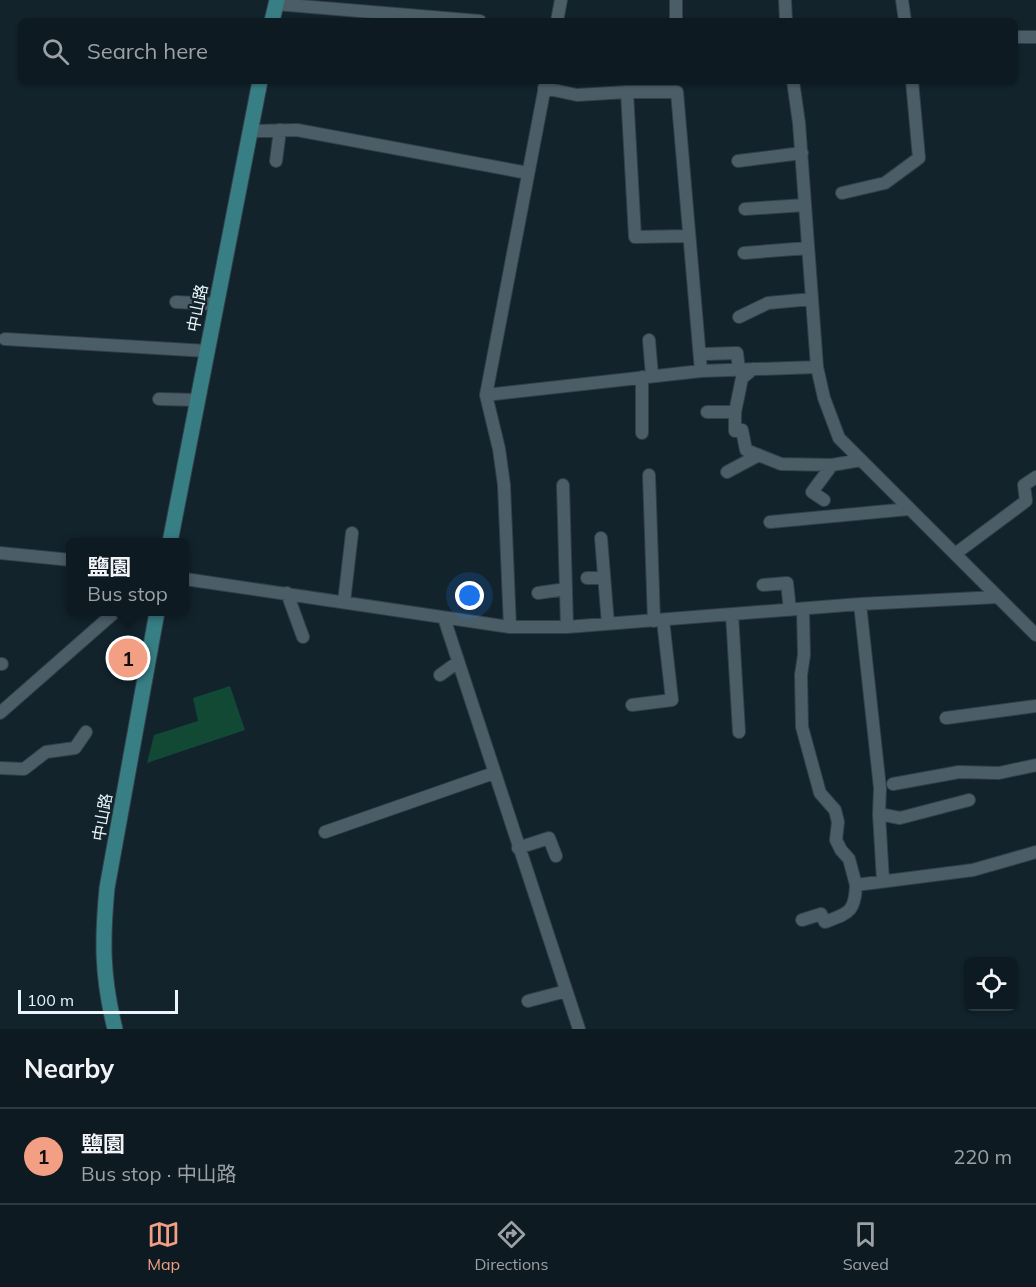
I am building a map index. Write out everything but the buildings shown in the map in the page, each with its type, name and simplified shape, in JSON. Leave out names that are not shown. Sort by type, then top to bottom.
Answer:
[{"type":"main road","points":[[273,18],[276,2]]},
{"type":"main road","name":"中山路","points":[[171,538],[259,84]]},
{"type":"main road","name":"中山路","points":[[115,1029],[105,980],[104,922],[107,888],[156,616]]},
{"type":"street","points":[[558,18],[561,0]]},
{"type":"street","points":[[676,0],[676,18]]},
{"type":"street","points":[[785,0],[786,18]]},
{"type":"street","points":[[902,0],[905,18]]},
{"type":"street","points":[[276,2],[448,18]]},
{"type":"street","points":[[1018,37],[1036,38]]},
{"type":"street","points":[[793,84],[802,153],[817,367],[824,398],[839,438],[1036,635]]},
{"type":"street","points":[[842,193],[885,183],[920,158],[912,84]]},
{"type":"street","points":[[510,627],[504,485],[499,449],[486,394],[545,85],[577,95],[677,92],[701,371]]},
{"type":"street","points":[[627,92],[635,237],[688,236]]},
{"type":"street","points":[[250,131],[297,129],[528,173]]},
{"type":"street","points":[[276,161],[280,130]]},
{"type":"street","points":[[738,161],[802,153]]},
{"type":"street","points":[[745,209],[805,205]]},
{"type":"street","points":[[744,253],[808,248]]},
{"type":"street","points":[[739,317],[768,303],[812,299]]},
{"type":"street","points":[[176,302],[216,304]]},
{"type":"street","points":[[5,339],[207,351]]},
{"type":"street","points":[[642,433],[649,340]]},
{"type":"street","points":[[706,354],[737,353],[739,370]]},
{"type":"street","points":[[486,394],[701,371],[817,367]]},
{"type":"street","points":[[754,369],[742,378],[735,412],[735,431],[742,430],[746,450],[781,464],[832,465],[861,460]]},
{"type":"street","points":[[159,399],[197,399]]},
{"type":"street","points":[[707,412],[735,412]]},
{"type":"street","points":[[727,472],[759,455]]},
{"type":"street","points":[[824,500],[812,492],[832,465]]},
{"type":"street","points":[[632,705],[672,700],[659,621],[649,475]]},
{"type":"street","points":[[955,554],[1031,505],[1024,485],[1036,477]]},
{"type":"street","points":[[563,485],[567,627]]},
{"type":"street","points":[[770,522],[909,509]]},
{"type":"street","points":[[344,602],[352,533]]},
{"type":"street","points":[[601,538],[608,624]]},
{"type":"street","points":[[0,553],[66,560]]},
{"type":"street","points":[[587,578],[604,578]]},
{"type":"street","points":[[189,580],[510,627],[567,627],[860,604],[998,597]]},
{"type":"street","points":[[763,585],[787,583],[790,610]]},
{"type":"street","points":[[538,593],[566,589]]},
{"type":"street","points":[[287,593],[303,637]]},
{"type":"street","points":[[860,604],[880,788],[879,814],[883,881]]},
{"type":"street","points":[[802,920],[821,914],[825,922],[847,914],[855,903],[856,885],[849,859],[836,840],[838,822],[835,810],[820,793],[802,727],[803,609]]},
{"type":"street","points":[[732,614],[739,732]]},
{"type":"street","points":[[0,712],[110,616]]},
{"type":"street","points":[[444,618],[579,1029]]},
{"type":"street","points":[[440,675],[458,662]]},
{"type":"street","points":[[946,718],[1036,706]]},
{"type":"street","points":[[0,768],[24,769],[46,752],[75,748],[86,732]]},
{"type":"street","points":[[893,784],[959,772],[999,773],[1036,765]]},
{"type":"street","points":[[325,832],[494,773]]},
{"type":"street","points":[[879,814],[900,818],[969,800]]},
{"type":"street","points":[[518,848],[549,837],[556,856]]},
{"type":"street","points":[[856,885],[973,870],[1036,852]]},
{"type":"street","points":[[528,1001],[566,991]]},
{"type":"green space","points":[[230,686],[245,730],[147,763],[154,735],[198,721],[193,698]]},
{"type":"place","name":"鹽園","points":[[128,658]]}]
